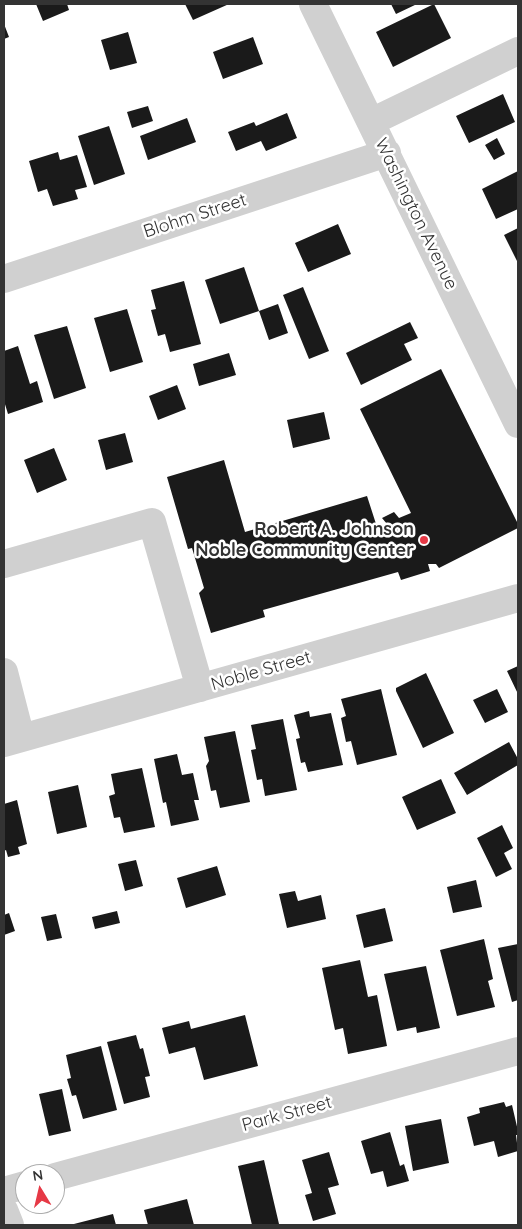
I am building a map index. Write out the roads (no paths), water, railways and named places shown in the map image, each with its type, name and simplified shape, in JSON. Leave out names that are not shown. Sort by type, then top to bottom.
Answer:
[{"type":"street","name":"Washington Avenue","points":[[313,4],[518,424]]},
{"type":"street","points":[[371,122],[518,50]]},
{"type":"street","name":"Blohm Street","points":[[4,279],[387,153]]},
{"type":"street","points":[[4,564],[152,522],[200,688]]},
{"type":"street","name":"Noble Street","points":[[12,741],[518,598]]},
{"type":"street","points":[[4,672],[12,741]]},
{"type":"street","name":"Park Street","points":[[65,1174],[518,1051]]},
{"type":"street","points":[[4,1210],[10,1225]]},
{"type":"place","name":"Robert A. Johnson Noble Community Center","points":[[424,540]]}]
